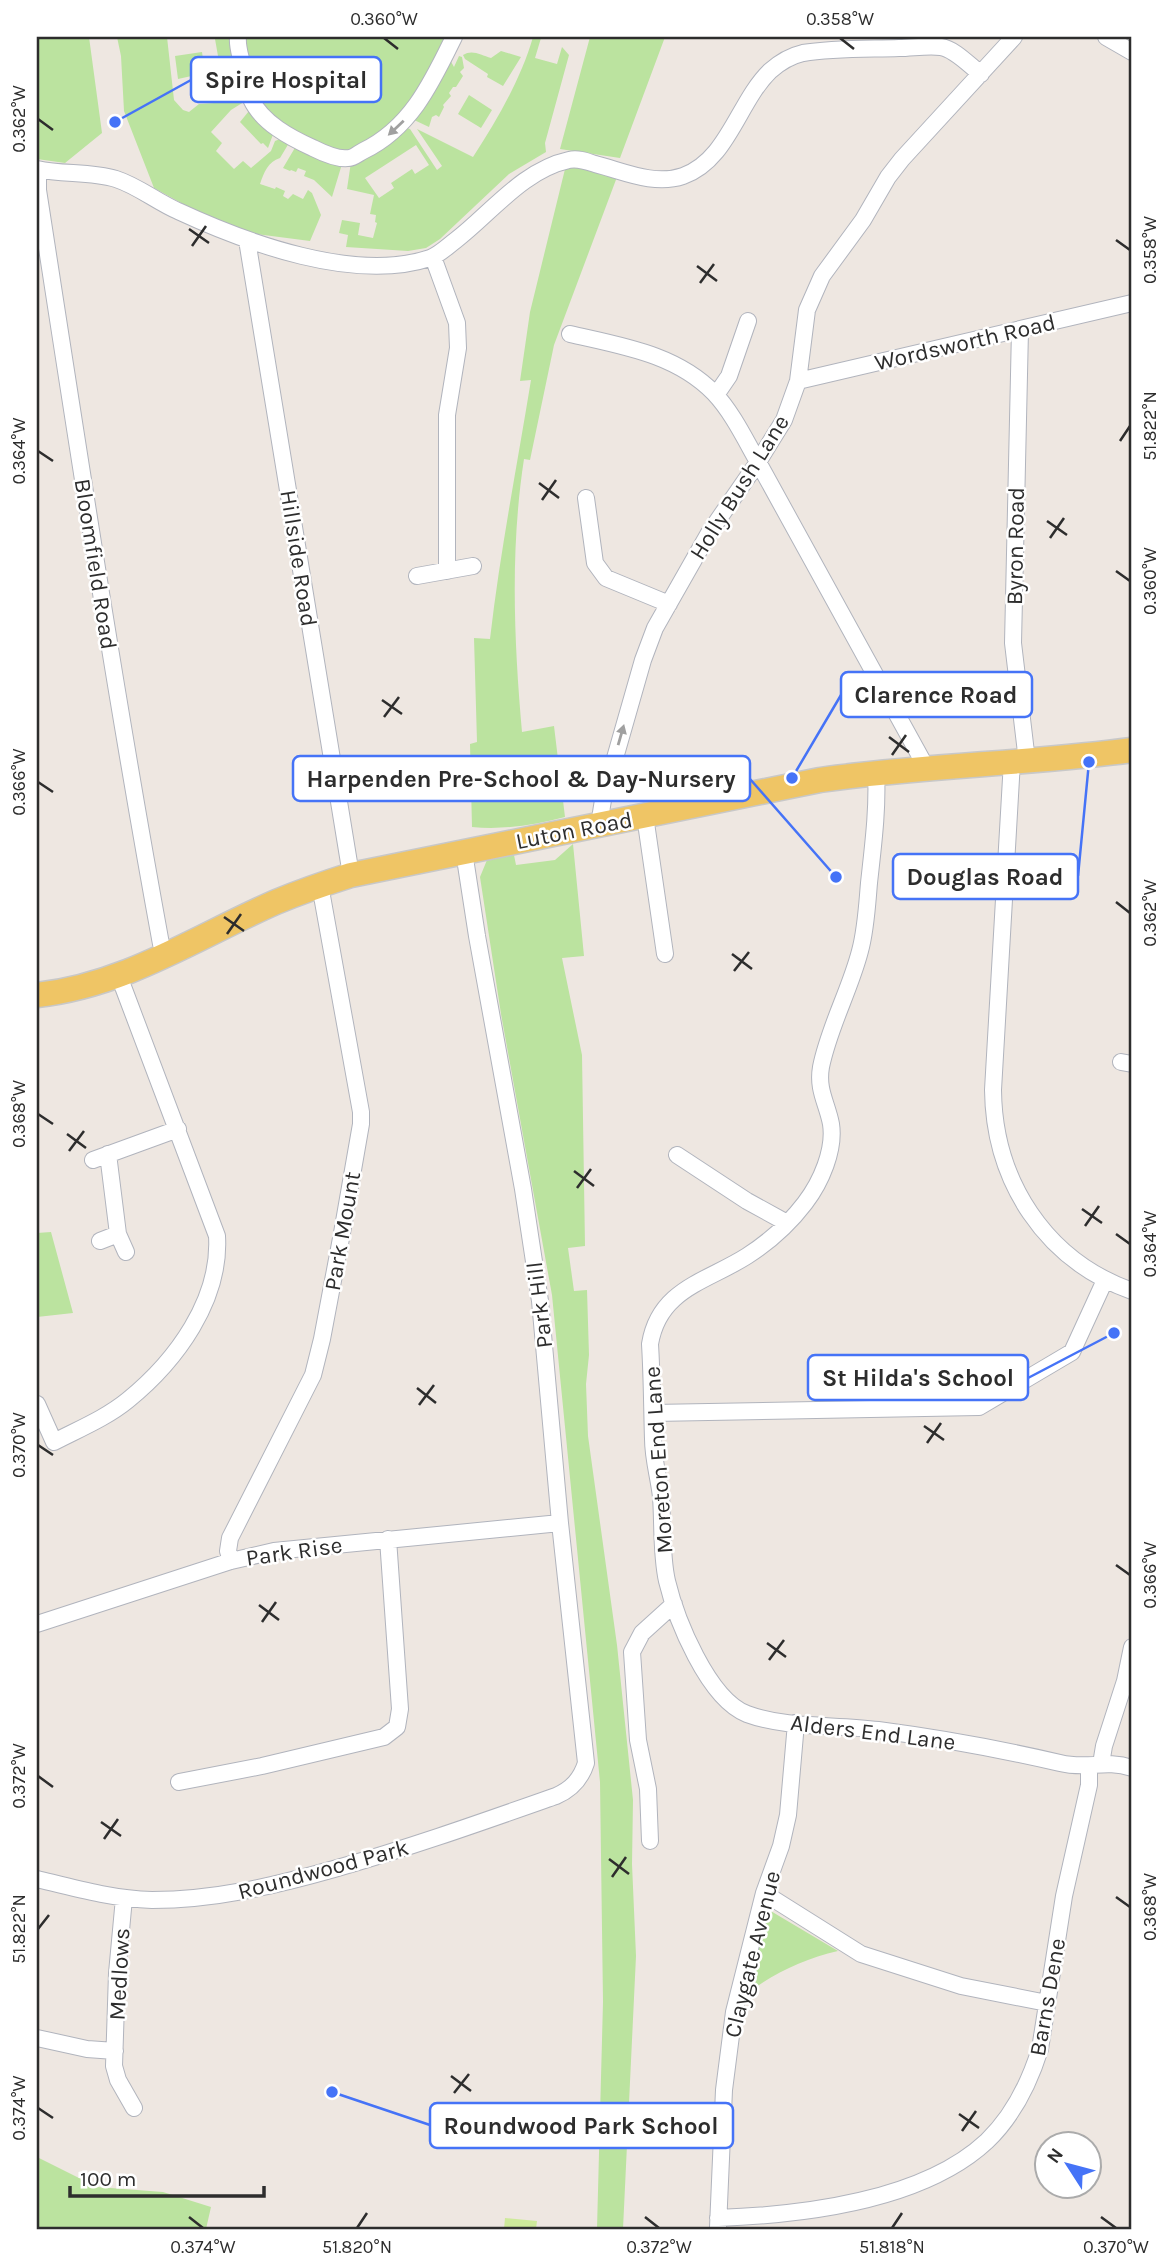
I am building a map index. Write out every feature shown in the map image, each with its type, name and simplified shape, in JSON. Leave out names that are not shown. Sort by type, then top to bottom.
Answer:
[{"type":"main road","name":"Luton Road","points":[[37,995],[51,994],[119,976],[267,906],[351,875],[820,780],[926,767],[1132,750]]},
{"type":"street","points":[[238,37],[251,101],[265,117],[284,134],[327,155],[348,159],[393,133],[417,107],[454,37]]},
{"type":"street","name":"Holly Bush Lane","points":[[599,825],[603,800],[643,660],[655,628],[709,533],[783,420],[798,381],[807,310],[822,276],[863,220],[902,159],[1014,37]]},
{"type":"street","points":[[1105,37],[1132,52]]},
{"type":"street","points":[[38,169],[90,174],[118,180],[175,210],[247,240],[331,262],[378,266],[412,263],[433,257],[523,184],[548,168],[568,160],[580,159],[642,178],[666,180],[694,172],[712,157],[760,83],[779,64],[803,53],[875,43],[942,47],[981,74]]},
{"type":"street","name":"Bloomfield Road","points":[[38,169],[38,190],[139,828],[160,944],[166,956]]},
{"type":"street","name":"Hillside Road","points":[[247,240],[351,875]]},
{"type":"street","points":[[433,257],[452,306],[458,335],[447,415],[447,571]]},
{"type":"street","name":"Wordsworth Road","points":[[798,381],[1132,303]]},
{"type":"street","points":[[716,395],[729,376],[748,321]]},
{"type":"street","name":"Byron Road","points":[[1020,330],[1013,643],[1019,761],[993,1090],[995,1132],[1013,1183],[1041,1228],[1060,1248],[1105,1280],[1132,1291]]},
{"type":"street","points":[[570,334],[655,355],[697,378],[716,395],[758,462],[926,767]]},
{"type":"street","points":[[586,498],[595,563],[599,571],[606,578],[669,604]]},
{"type":"street","points":[[417,576],[473,566]]},
{"type":"street","name":"Moreton End Lane","points":[[674,1604],[667,1580],[660,1490],[653,1442],[650,1344],[652,1332],[662,1311],[681,1293],[748,1256],[775,1236],[806,1201],[828,1157],[831,1124],[822,1097],[821,1068],[864,935],[875,832],[876,772]]},
{"type":"street","points":[[645,816],[665,954]]},
{"type":"street","name":"Park Hill","points":[[464,852],[540,1301],[586,1763]]},
{"type":"street","name":"Park Mount","points":[[230,1561],[230,1538],[313,1375],[330,1300],[361,1124],[320,885]]},
{"type":"street","points":[[37,1404],[54,1442],[127,1401],[157,1374],[178,1349],[200,1311],[214,1274],[218,1236],[119,976]]},
{"type":"street","points":[[127,1252],[118,1234],[100,1157],[177,1129]]},
{"type":"street","points":[[677,1155],[747,1201],[788,1223]]},
{"type":"street","points":[[100,1241],[118,1234]]},
{"type":"street","points":[[653,1413],[979,1407],[1072,1352],[1105,1280]]},
{"type":"street","name":"Park Rise","points":[[37,1624],[230,1561],[274,1551],[560,1523]]},
{"type":"street","points":[[179,1782],[262,1766],[384,1737],[397,1727],[400,1709],[388,1539]]},
{"type":"street","points":[[650,1841],[648,1789],[638,1740],[632,1652],[642,1633],[674,1604]]},
{"type":"street","name":"Alders End Lane","points":[[674,1604],[693,1650],[719,1691],[729,1703],[746,1713],[796,1723],[877,1730],[1014,1752],[1077,1767],[1112,1763],[1132,1768]]},
{"type":"street","name":"Barns Dene","points":[[718,2224],[846,2204],[917,2182],[948,2169],[986,2142],[1018,2103],[1040,2049],[1065,1896],[1089,1785],[1125,1681],[1132,1647]]},
{"type":"street","name":"Claygate Avenue","points":[[718,2224],[724,2090],[734,2012],[764,1893],[781,1846],[788,1815],[796,1723]]},
{"type":"street","name":"Roundwood Park","points":[[37,1879],[124,1898],[151,1900],[213,1897],[292,1881],[382,1856],[556,1796],[570,1789],[586,1763]]},
{"type":"street","points":[[764,1893],[861,1954],[961,1986],[1047,2003]]},
{"type":"street","name":"Medlows","points":[[124,1898],[117,1973],[114,2066],[118,2080],[134,2108]]},
{"type":"street","name":"Medlows","points":[[37,2038],[87,2049],[115,2051]]},
{"type":"green space","points":[[37,37],[89,37],[102,133],[65,163],[37,159]]},
{"type":"green space","points":[[117,37],[167,37],[174,100],[183,110],[189,112],[199,104],[229,102],[239,96],[247,100],[231,110],[211,132],[222,143],[216,151],[234,169],[243,161],[251,168],[271,151],[275,141],[280,139],[289,143],[280,158],[267,168],[260,184],[285,191],[283,196],[288,199],[293,194],[303,199],[308,190],[312,193],[321,215],[310,241],[256,234],[203,215],[154,188],[124,111],[121,56]]},
{"type":"green space","points":[[234,37],[238,65],[231,71],[237,94],[226,97],[224,83],[220,84],[221,73],[215,39]]},
{"type":"green space","points":[[244,37],[450,37],[403,116],[351,153],[332,151],[297,138],[257,101]]},
{"type":"green space","points":[[533,37],[541,38],[535,58],[557,64],[562,47],[569,55],[545,143],[546,152],[509,174],[440,239],[426,248],[408,251],[346,247],[348,235],[339,233],[342,220],[360,223],[358,235],[373,238],[377,223],[376,215],[370,214],[374,195],[347,189],[351,162],[404,127],[410,129],[437,170],[442,166],[417,129],[473,157],[508,99]],"holes":[[[416,145],[429,165],[415,174],[412,169],[391,183],[394,188],[379,198],[365,178]]]},
{"type":"green space","points":[[590,37],[665,37],[620,158],[560,149]]},
{"type":"green space","points":[[501,51],[521,57],[503,86],[487,77],[488,74],[463,55],[473,53],[491,58]]},
{"type":"green space","points":[[202,52],[205,73],[178,79],[175,56]]},
{"type":"green space","points":[[459,56],[462,57],[464,68],[460,72],[463,76],[449,93],[451,96],[443,105],[439,117],[432,117],[429,127],[412,119],[449,58],[454,67]]},
{"type":"green space","points":[[469,95],[492,110],[481,128],[458,114]]},
{"type":"green space","points":[[253,106],[275,129],[268,148],[240,122]]},
{"type":"green space","points":[[296,146],[342,164],[332,197],[314,180],[304,176],[306,171],[298,168],[296,172],[283,168]]},
{"type":"green space","points":[[566,165],[617,177],[554,345],[530,460],[524,459],[517,527],[515,630],[522,732],[554,726],[565,817],[519,826],[472,827],[470,744],[477,742],[474,638],[490,639],[531,380],[520,381],[530,312]]},
{"type":"green space","points":[[573,844],[584,956],[562,958],[582,1055],[585,1246],[568,1248],[574,1291],[587,1290],[588,1436],[617,1645],[633,1800],[632,1864],[636,1956],[623,2229],[597,2229],[603,2002],[600,1782],[552,1295],[501,1014],[480,877],[487,860],[514,855],[516,865],[555,860]]},
{"type":"green space","points":[[51,1232],[73,1313],[37,1317],[37,1233]]},
{"type":"green space","points":[[769,1910],[838,1951],[790,1968],[746,1994]]},
{"type":"green space","points":[[37,2157],[97,2187],[163,2192],[211,2207],[206,2229],[37,2229]]},
{"type":"green space","points":[[505,2218],[537,2221],[536,2229],[504,2229]]},
{"type":"place","name":"Spire Hospital","points":[[115,122]]},
{"type":"place","name":"Douglas Road","points":[[1089,762]]},
{"type":"place","name":"Clarence Road","points":[[792,778]]},
{"type":"place","name":"Harpenden Pre-School & Day-Nursery","points":[[836,877]]},
{"type":"place","name":"St Hilda's School","points":[[1114,1333]]},
{"type":"place","name":"Roundwood Park School","points":[[332,2092]]}]
